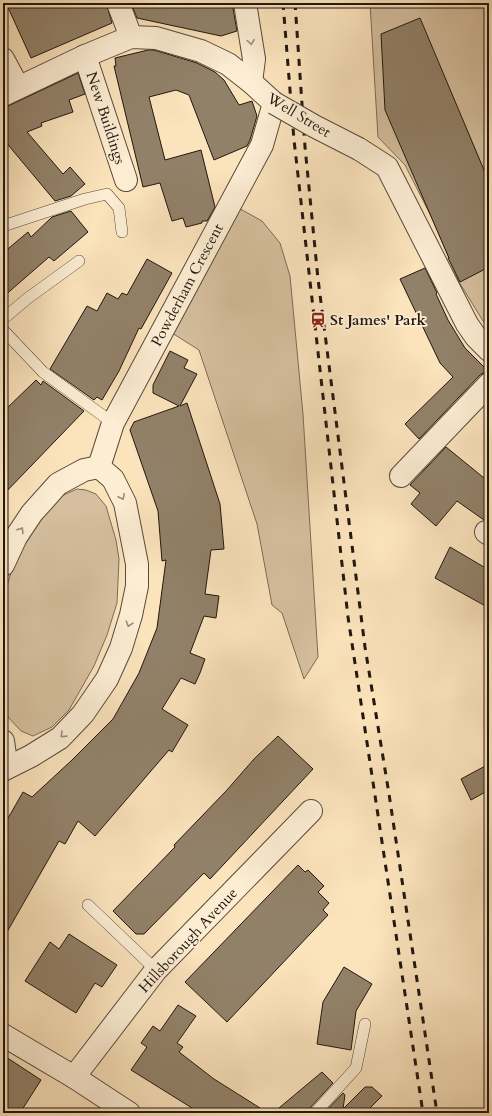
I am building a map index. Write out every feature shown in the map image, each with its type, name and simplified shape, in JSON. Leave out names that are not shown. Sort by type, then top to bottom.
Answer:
[{"type":"street","points":[[118,3],[131,37]]},
{"type":"street","points":[[245,3],[254,59],[251,82]]},
{"type":"street","name":"Well Street","points":[[10,91],[85,56],[131,37],[156,38],[201,51],[228,64],[274,103],[359,149],[387,167],[467,324],[476,337],[489,350]]},
{"type":"street","name":"New Buildings","points":[[85,56],[126,180]]},
{"type":"street","points":[[3,59],[10,91]]},
{"type":"street","name":"Powderham Crescent","points":[[99,467],[113,423],[262,145],[274,103]]},
{"type":"street","points":[[401,476],[489,384]]},
{"type":"street","points":[[3,565],[16,537],[32,513],[58,484],[84,470],[99,467],[113,478],[125,503],[137,564],[137,586],[131,615],[121,648],[107,678],[83,714],[60,738],[31,756],[3,769]]},
{"type":"street","points":[[3,741],[5,755],[3,769]]},
{"type":"street","name":"Hillsborough Avenue","points":[[74,1077],[156,970],[311,810]]},
{"type":"street","points":[[3,1035],[74,1077],[129,1113]]},
{"type":"lane","points":[[3,226],[85,199],[107,194],[119,208],[122,232]]},
{"type":"lane","points":[[3,319],[28,298],[79,261]]},
{"type":"lane","points":[[3,330],[43,372],[113,423]]},
{"type":"lane","points":[[88,905],[156,970]]},
{"type":"lane","points":[[315,1113],[356,1068],[365,1024]]},
{"type":"shaded area","name":"St James' Park","points":[[370,3],[489,3],[489,325],[483,321],[459,282],[433,220],[405,165],[378,137]]},
{"type":"shaded area","points":[[235,206],[262,221],[280,243],[290,276],[303,414],[318,657],[304,679],[282,613],[272,605],[257,524],[199,350],[172,333]]},
{"type":"shaded area","points":[[77,489],[86,490],[96,494],[106,506],[116,540],[119,559],[117,603],[107,635],[94,666],[69,710],[52,727],[33,736],[21,731],[8,717],[3,701],[3,598],[11,573],[30,532],[57,498]]},
{"type":"building","points":[[6,3],[106,3],[112,23],[31,58]]},
{"type":"building","points":[[131,3],[232,3],[237,31],[221,36],[137,18]]},
{"type":"building","points":[[420,18],[489,182],[489,267],[460,282],[448,258],[385,110],[381,34]]},
{"type":"building","points":[[148,50],[154,50],[197,63],[215,72],[224,80],[239,105],[252,101],[257,116],[247,146],[214,160],[189,95],[176,90],[149,97],[165,160],[201,150],[215,207],[207,221],[202,221],[202,223],[186,227],[183,218],[172,221],[160,183],[143,187],[114,66],[116,66],[115,58]]},
{"type":"building","points":[[78,73],[85,94],[69,100],[73,112],[41,123],[42,126],[27,132],[63,174],[70,167],[85,184],[71,196],[55,201],[4,140],[3,141],[3,107]]},
{"type":"building","points":[[71,211],[88,232],[54,261],[49,257],[3,297],[3,253],[28,232],[31,237],[52,217]]},
{"type":"building","points":[[147,259],[172,273],[141,329],[139,328],[119,371],[102,400],[97,397],[94,400],[50,369],[87,306],[97,311],[107,293],[118,299],[122,293],[127,295]]},
{"type":"building","points":[[425,268],[448,320],[465,348],[489,372],[485,372],[480,375],[419,439],[405,424],[453,377],[440,363],[400,279]]},
{"type":"building","points":[[170,351],[188,360],[184,368],[197,374],[180,406],[187,403],[220,504],[224,549],[211,550],[205,594],[219,596],[216,618],[204,616],[190,653],[205,659],[200,673],[195,684],[181,678],[162,709],[188,725],[172,752],[169,750],[95,836],[78,821],[65,844],[59,841],[3,939],[3,827],[23,792],[32,797],[113,719],[139,673],[157,628],[166,560],[162,561],[158,511],[130,430],[134,422],[179,406],[153,393],[153,385]]},
{"type":"building","points":[[36,380],[41,385],[43,381],[84,411],[3,495],[3,412]]},
{"type":"building","points":[[446,447],[489,482],[489,520],[484,520],[457,501],[436,526],[411,504],[420,493],[410,485]]},
{"type":"building","points":[[450,547],[489,570],[489,608],[435,578]]},
{"type":"building","points":[[278,736],[313,769],[210,879],[204,873],[144,934],[136,934],[113,911],[175,847],[174,845],[227,790],[254,759]]},
{"type":"building","points":[[489,764],[489,790],[471,800],[461,779]]},
{"type":"building","points":[[298,865],[305,872],[308,870],[324,886],[318,892],[329,903],[323,910],[328,915],[227,1022],[185,982]]},
{"type":"building","points":[[69,934],[117,965],[102,987],[95,983],[76,1013],[25,981],[50,942],[59,949]]},
{"type":"building","points":[[344,967],[372,984],[356,1011],[351,1050],[317,1044],[323,1002]]},
{"type":"building","points":[[178,1005],[196,1016],[177,1043],[183,1047],[179,1052],[214,1079],[268,1113],[200,1113],[131,1070],[147,1047],[141,1043],[153,1026],[160,1031]]},
{"type":"building","points":[[3,1055],[41,1080],[20,1113],[3,1113]]},
{"type":"building","points":[[322,1072],[333,1083],[310,1108],[308,1113],[273,1113]]},
{"type":"building","points":[[365,1087],[372,1087],[382,1096],[365,1113],[324,1113],[343,1093],[345,1095],[343,1109]]},
{"type":"railway","points":[[283,3],[294,140],[348,617],[423,1113]]},
{"type":"railway","points":[[295,3],[305,147],[318,279],[365,647],[389,794],[437,1113]]},
{"type":"place","name":"St James' Park","points":[[318,320]]}]
